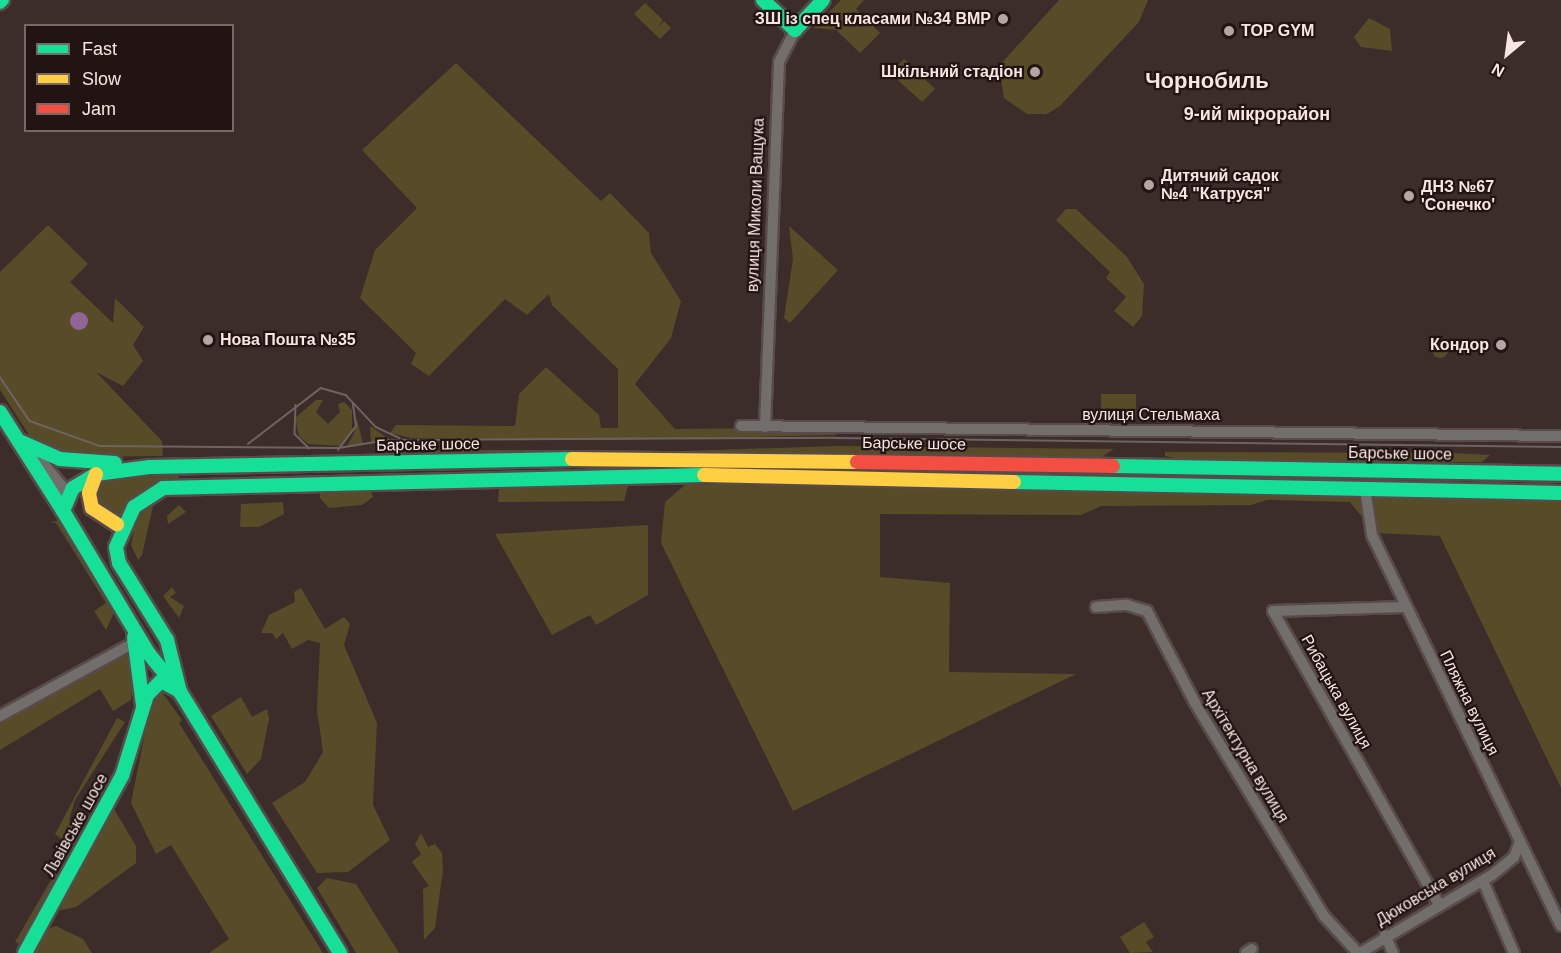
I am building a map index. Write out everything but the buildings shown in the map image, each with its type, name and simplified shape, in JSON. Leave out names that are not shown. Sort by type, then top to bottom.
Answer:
[{"type":"main road","points":[[763,0],[795,30]]},
{"type":"main road","name":"вулиця Миколи Ващука","points":[[795,30],[823,0]]},
{"type":"main road","points":[[0,411],[128,618],[180,692]]},
{"type":"main road","points":[[19,441],[60,459],[150,467]]},
{"type":"main road","name":"Барське шосе","points":[[150,467],[618,458],[1561,474]]},
{"type":"main road","points":[[1132,465],[1132,483]]},
{"type":"main road","points":[[59,505],[74,488],[96,474],[150,467]]},
{"type":"main road","points":[[96,474],[89,493],[92,508],[122,520]]},
{"type":"main road","points":[[180,692],[167,640],[119,563],[116,547],[122,520],[142,498],[163,488],[250,483],[677,475],[1561,493]]},
{"type":"main road","points":[[72,525],[122,520]]},
{"type":"main road","points":[[72,525],[93,545],[340,953]]},
{"type":"main road","points":[[128,618],[135,642],[143,707]]},
{"type":"main road","points":[[143,707],[157,682],[164,681],[180,692]]},
{"type":"main road","name":"Львівське шосе","points":[[25,953],[122,776],[143,707]]},
{"type":"street","name":"вулиця Миколи Ващука","points":[[765,427],[779,62],[795,30]]},
{"type":"street","name":"вулиця Стельмаха","points":[[741,426],[1561,436]]},
{"type":"street","name":"Пляжна вулиця","points":[[1365,489],[1372,535],[1561,926]]},
{"type":"street","name":"Архітектурна вулиця","points":[[1096,607],[1127,605],[1147,611],[1195,703],[1324,916],[1359,953]]},
{"type":"street","name":"Рибацька вулиця","points":[[1405,607],[1273,611],[1438,903]]},
{"type":"street","points":[[0,716],[135,642]]},
{"type":"street","name":"Дюковська вулиця","points":[[1359,953],[1384,935],[1438,903],[1483,881],[1514,857],[1520,841]]},
{"type":"street","points":[[1483,881],[1514,953]]},
{"type":"street","points":[[1384,935],[1393,953]]},
{"type":"shaded area","points":[[841,0],[864,0],[856,9],[880,33],[860,53],[836,30],[813,28]]},
{"type":"shaded area","name":"Шкільний стадіон","points":[[1059,0],[1148,0],[1139,22],[1060,106],[1047,114],[1027,114],[1004,98],[999,66]]},
{"type":"shaded area","points":[[645,3],[663,20],[657,28],[664,21],[671,28],[660,39],[634,14]]},
{"type":"shaded area","points":[[1369,18],[1390,29],[1392,51],[1361,47],[1354,37]]},
{"type":"shaded area","points":[[904,59],[935,89],[922,102],[890,73]]},
{"type":"shaded area","points":[[456,63],[601,201],[610,193],[649,233],[651,253],[681,301],[671,338],[635,384],[675,429],[836,427],[836,435],[617,440],[411,438],[390,433],[396,425],[515,426],[519,394],[546,367],[599,415],[601,428],[618,428],[618,369],[552,305],[549,294],[527,315],[505,299],[429,376],[411,364],[416,353],[360,298],[375,250],[417,208],[362,150]]},
{"type":"shaded area","points":[[1066,209],[1076,209],[1127,257],[1144,284],[1142,316],[1133,327],[1114,311],[1126,297],[1106,278],[1110,272],[1056,220]]},
{"type":"shaded area","points":[[48,225],[88,264],[70,282],[113,323],[115,298],[144,327],[133,345],[143,361],[123,386],[96,372],[162,441],[163,456],[75,457],[33,441],[0,390],[0,272]]},
{"type":"shaded area","points":[[789,226],[838,270],[790,323],[784,318],[793,259]]},
{"type":"shaded area","points":[[75,312],[83,312],[88,317],[86,328],[75,330],[70,325],[70,317]]},
{"type":"shaded area","points":[[1440,342],[1448,350],[1440,358],[1432,350]]},
{"type":"shaded area","points":[[1101,394],[1136,394],[1136,417],[1101,417]]},
{"type":"shaded area","points":[[316,400],[323,400],[316,412],[328,424],[340,412],[338,404],[344,402],[352,410],[352,430],[342,446],[308,444],[299,436],[295,418]]},
{"type":"shaded area","points":[[357,419],[363,444],[347,446],[354,433]]},
{"type":"shaded area","points":[[370,426],[385,436],[385,439],[371,442]]},
{"type":"shaded area","points":[[899,433],[1119,435],[900,435]]},
{"type":"shaded area","points":[[1249,437],[1514,439],[1514,442]]},
{"type":"shaded area","points":[[838,446],[1114,449],[1100,458],[681,451]]},
{"type":"shaded area","points":[[450,450],[613,450],[377,453]]},
{"type":"shaded area","points":[[1165,452],[1490,455],[1482,462],[1323,463],[1188,461],[1165,456]]},
{"type":"shaded area","points":[[178,473],[179,479],[140,492],[122,518],[103,512],[97,496],[99,482]]},
{"type":"shaded area","points":[[686,484],[1561,500],[1561,788],[1440,536],[1375,533],[1350,502],[1267,500],[1251,505],[1101,506],[1081,515],[880,514],[880,577],[950,583],[949,672],[1076,674],[793,811],[661,543],[665,502]]},
{"type":"shaded area","points":[[628,486],[624,501],[498,502],[499,488]]},
{"type":"shaded area","points":[[371,489],[373,497],[362,505],[329,508],[320,498],[320,493]]},
{"type":"shaded area","points":[[154,502],[142,555],[138,560],[131,545],[136,520]]},
{"type":"shaded area","points":[[283,502],[284,514],[259,527],[240,527],[241,504]]},
{"type":"shaded area","points":[[179,505],[186,512],[168,524],[167,516]]},
{"type":"shaded area","points":[[58,521],[114,613],[106,630],[94,611],[106,603],[56,523],[49,522]]},
{"type":"shaded area","points":[[648,525],[648,595],[596,625],[590,615],[552,635],[495,534]]},
{"type":"shaded area","points":[[172,587],[176,593],[170,597],[184,606],[179,618],[163,596]]},
{"type":"shaded area","points":[[301,588],[325,629],[344,617],[350,624],[344,645],[377,723],[373,805],[390,840],[348,872],[317,873],[272,803],[305,782],[323,752],[317,710],[320,643],[308,640],[292,649],[283,633],[276,639],[272,633],[261,633],[269,615],[295,602],[294,592]]},
{"type":"shaded area","points":[[122,644],[134,675],[131,700],[113,711],[100,689],[0,750],[0,717]]},
{"type":"shaded area","points":[[161,691],[182,720],[179,723],[323,953],[209,953],[229,939],[171,845],[156,854],[131,803],[151,703]]},
{"type":"shaded area","points":[[241,697],[252,717],[267,709],[269,719],[261,759],[247,774],[211,716]]},
{"type":"shaded area","points":[[117,718],[125,722],[75,800],[69,820],[77,825],[64,841],[55,834]]},
{"type":"shaded area","points":[[114,809],[136,846],[136,863],[76,907],[61,910],[56,906]]},
{"type":"shaded area","points":[[421,833],[428,847],[435,844],[442,853],[443,870],[435,928],[424,940],[423,889],[429,886],[412,862],[421,854],[415,844]]},
{"type":"shaded area","points":[[55,873],[57,875],[19,944],[15,942]]},
{"type":"shaded area","points":[[327,878],[356,884],[399,953],[356,953],[317,888]]},
{"type":"shaded area","points":[[1144,922],[1154,937],[1146,942],[1153,952],[1130,953],[1120,937]]},
{"type":"shaded area","points":[[56,926],[83,939],[92,953],[32,953],[45,930]]},
{"type":"tram line","points":[[0,377],[30,421],[100,446],[339,448],[388,440],[836,438],[1561,447]]},
{"type":"tram line","points":[[248,444],[321,388],[346,395],[376,427],[400,438]]},
{"type":"tram line","points":[[338,450],[356,426],[353,404]]},
{"type":"tram line","points":[[296,405],[295,434],[309,448]]},
{"type":"traffic: fast","points":[[763,0],[795,30],[823,0]]},
{"type":"traffic: fast","points":[[0,412],[63,511]]},
{"type":"traffic: fast","points":[[19,441],[60,459],[115,463]]},
{"type":"traffic: fast","points":[[180,692],[149,654],[63,511],[73,488],[96,474],[150,467],[572,459]]},
{"type":"traffic: fast","points":[[1113,466],[1561,474]]},
{"type":"traffic: fast","points":[[180,692],[167,640],[119,563],[116,547],[134,507],[163,488],[704,475]]},
{"type":"traffic: fast","points":[[1014,482],[1561,493]]},
{"type":"traffic: fast","points":[[134,637],[143,705]]},
{"type":"traffic: fast","points":[[25,953],[122,776],[147,695],[161,681],[176,689]]},
{"type":"traffic: fast","points":[[174,682],[340,953]]},
{"type":"traffic: slow","points":[[572,459],[857,462]]},
{"type":"traffic: slow","points":[[96,474],[89,493],[92,508],[117,524]]},
{"type":"traffic: slow","points":[[704,475],[1014,482]]},
{"type":"traffic: jam","points":[[857,462],[1113,466]]},
{"type":"place","name":"ЗШ із спец класами №34 ВМР","points":[[1003,19]]},
{"type":"place","name":"TOP GYM","points":[[1229,31]]},
{"type":"place","name":"Шкільний стадіон","points":[[1035,72]]},
{"type":"place","name":"Дитячий садок №4 \"Катруся\"","points":[[1149,185]]},
{"type":"place","name":"ДНЗ №67 'Сонечко'","points":[[1409,196]]},
{"type":"place","name":"Нова Пошта №35","points":[[208,340]]},
{"type":"place","name":"Кондор","points":[[1501,345]]},
{"type":"district","name":"Чорнобиль","points":[[1207,81]]},
{"type":"district","name":"9-ий мікрорайон","points":[[1257,114]]}]
